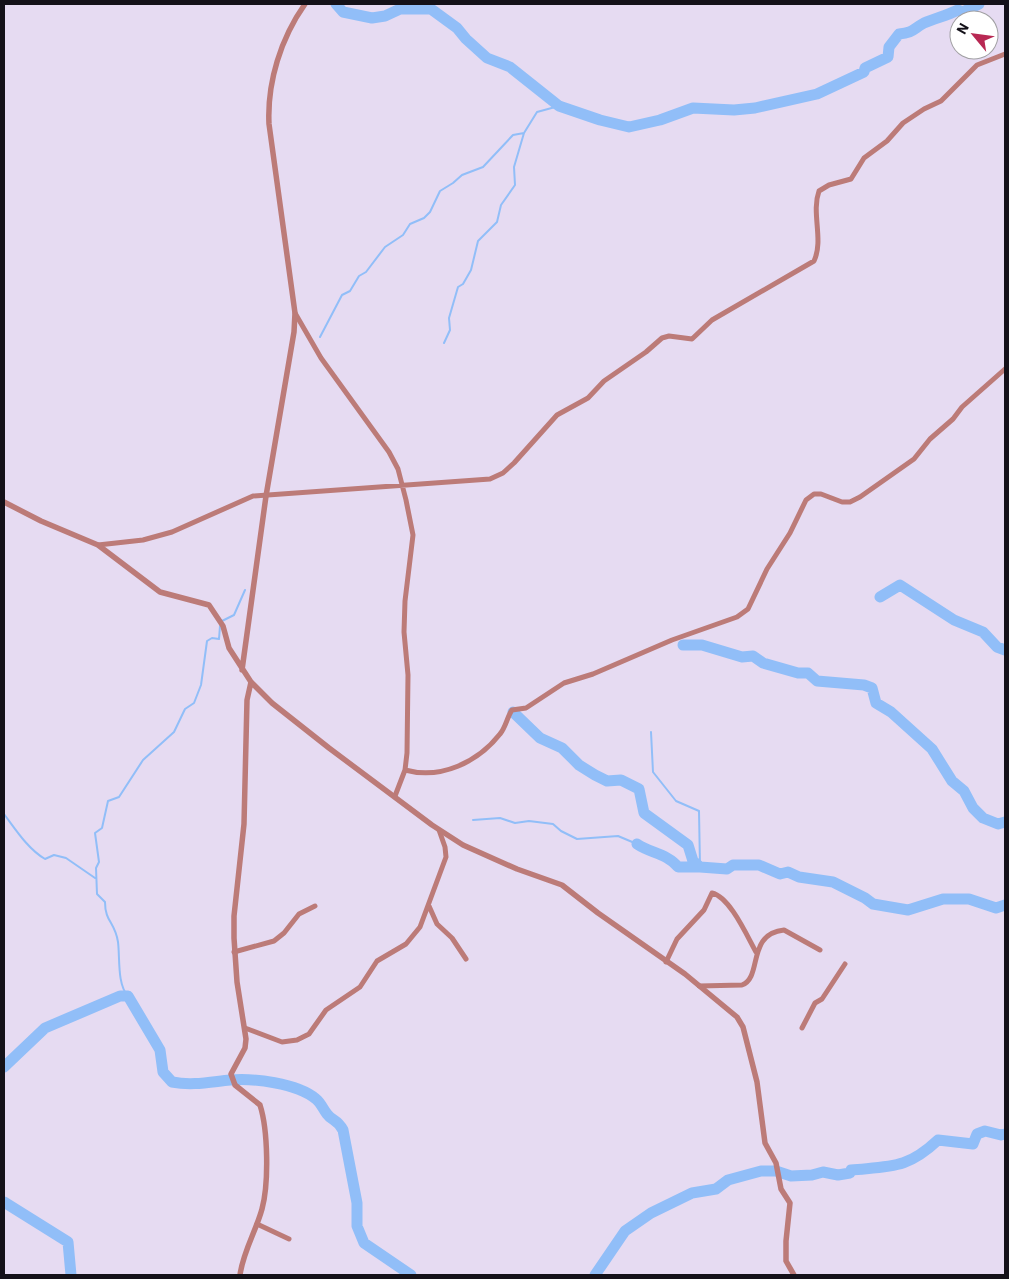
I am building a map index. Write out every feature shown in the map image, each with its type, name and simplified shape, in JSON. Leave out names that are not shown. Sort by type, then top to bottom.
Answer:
[{"type":"street","points":[[242,670],[266,496],[294,332],[295,313],[270,133],[269,94],[277,61],[305,4]]},
{"type":"street","points":[[98,545],[115,545],[159,536],[249,497],[403,484],[473,482],[490,480],[503,473],[535,442],[557,415],[588,398],[604,381],[646,352],[662,338],[669,336],[692,339],[712,320],[803,270],[814,261],[817,256],[817,202],[819,191],[829,185],[851,179],[864,158],[887,141],[903,123],[924,109],[941,101],[977,65],[1005,54]]},
{"type":"street","points":[[295,313],[321,358],[388,452],[403,484],[413,536],[405,600],[404,632],[408,675],[405,770],[395,796]]},
{"type":"street","points":[[405,770],[428,774],[472,760],[500,735],[512,710],[526,708],[564,683],[593,674],[672,640],[737,616],[748,609],[767,570],[790,533],[806,500],[814,494],[821,494],[842,502],[850,502],[860,497],[914,459],[930,439],[953,419],[962,407],[1005,369]]},
{"type":"street","points":[[4,502],[34,518],[98,545],[153,588],[210,605],[223,626],[229,648],[251,682],[272,703],[329,748],[439,830],[517,870],[558,882],[699,986],[734,1015],[742,1026],[757,1082],[765,1143],[776,1163],[781,1189],[790,1203],[786,1261],[794,1275]]},
{"type":"street","points":[[240,1275],[265,1194],[267,1148],[263,1112],[256,1099],[235,1086],[231,1074],[245,1048],[245,1028],[234,952],[234,916],[245,802],[247,700],[251,682]]},
{"type":"street","points":[[245,1028],[282,1042],[297,1040],[309,1034],[326,1010],[360,987],[377,961],[406,944],[420,927],[446,856],[439,830]]},
{"type":"street","points":[[666,962],[677,939],[704,910],[712,893],[716,894],[734,914],[756,952]]},
{"type":"street","points":[[234,952],[274,941],[284,933],[298,914],[315,906]]},
{"type":"street","points":[[429,906],[437,924],[452,938],[466,959]]},
{"type":"street","points":[[699,986],[742,985],[749,982],[752,978],[756,952],[770,936],[784,930],[820,950]]},
{"type":"street","points":[[802,1028],[815,1003],[822,999],[845,964]]},
{"type":"street","points":[[256,1224],[289,1239]]},
{"type":"waterway","points":[[336,4],[343,12],[372,18],[385,16],[400,9],[431,9],[457,28],[487,58],[510,67],[559,106],[600,120],[629,127],[660,120],[693,108],[734,110],[755,108],[817,94],[864,72],[865,68],[888,57],[889,47],[899,34],[910,32],[924,23],[958,10],[963,12],[979,4]]},
{"type":"waterway","points":[[320,337],[342,295],[350,291],[359,276],[366,272],[385,247],[403,235],[410,224],[424,218],[430,212],[440,191],[462,175],[483,167],[513,135],[524,133],[537,112],[559,106]]},
{"type":"waterway","points":[[444,343],[450,330],[449,318],[458,287],[463,284],[471,270],[478,241],[497,222],[501,205],[515,185],[514,167],[524,133]]},
{"type":"waterway","points":[[880,597],[900,585],[954,620],[983,632],[997,647],[1005,650]]},
{"type":"waterway","points":[[220,622],[234,615],[245,590]]},
{"type":"waterway","points":[[128,996],[122,985],[117,935],[108,918],[105,902],[97,894],[96,868],[99,862],[95,833],[102,828],[108,801],[119,797],[143,760],[174,732],[185,709],[194,703],[201,685],[207,641],[212,638],[219,639],[220,626]]},
{"type":"waterway","points":[[683,645],[702,645],[742,657],[753,656],[763,663],[798,673],[808,673],[817,681],[864,685],[872,688],[876,703],[891,712],[932,749],[952,781],[964,791],[973,808],[983,818],[998,824],[1005,822]]},
{"type":"waterway","points":[[513,712],[540,738],[562,748],[579,765],[595,775],[607,781],[621,780],[639,789],[644,813],[688,845],[693,861],[700,867],[727,869],[733,865],[759,865],[780,874],[788,872],[799,877],[833,882],[873,904],[908,910],[943,899],[969,899],[996,908],[1005,905]]},
{"type":"waterway","points":[[651,732],[653,772],[676,801],[699,811],[700,867]]},
{"type":"waterway","points":[[4,814],[23,839],[39,855],[45,859],[54,855],[66,858],[95,878]]},
{"type":"waterway","points":[[473,820],[500,818],[515,823],[529,821],[553,824],[561,831],[577,839],[618,836],[637,844]]},
{"type":"waterway","points":[[637,844],[664,856],[678,867],[700,867]]},
{"type":"waterway","points":[[4,1067],[45,1028],[120,996],[128,996],[160,1050],[163,1072],[172,1082],[194,1084],[230,1080],[262,1081],[287,1085],[308,1094],[318,1101],[343,1130],[357,1203],[357,1226],[364,1243],[411,1275]]},
{"type":"waterway","points":[[595,1275],[625,1231],[651,1213],[692,1193],[716,1189],[728,1180],[761,1171],[776,1171],[791,1176],[812,1175],[823,1172],[838,1175],[850,1173],[851,1170],[888,1166],[908,1161],[938,1140],[973,1144],[977,1134],[985,1131],[1001,1135],[1005,1134]]},
{"type":"waterway","points":[[4,1202],[68,1242],[71,1275]]}]
